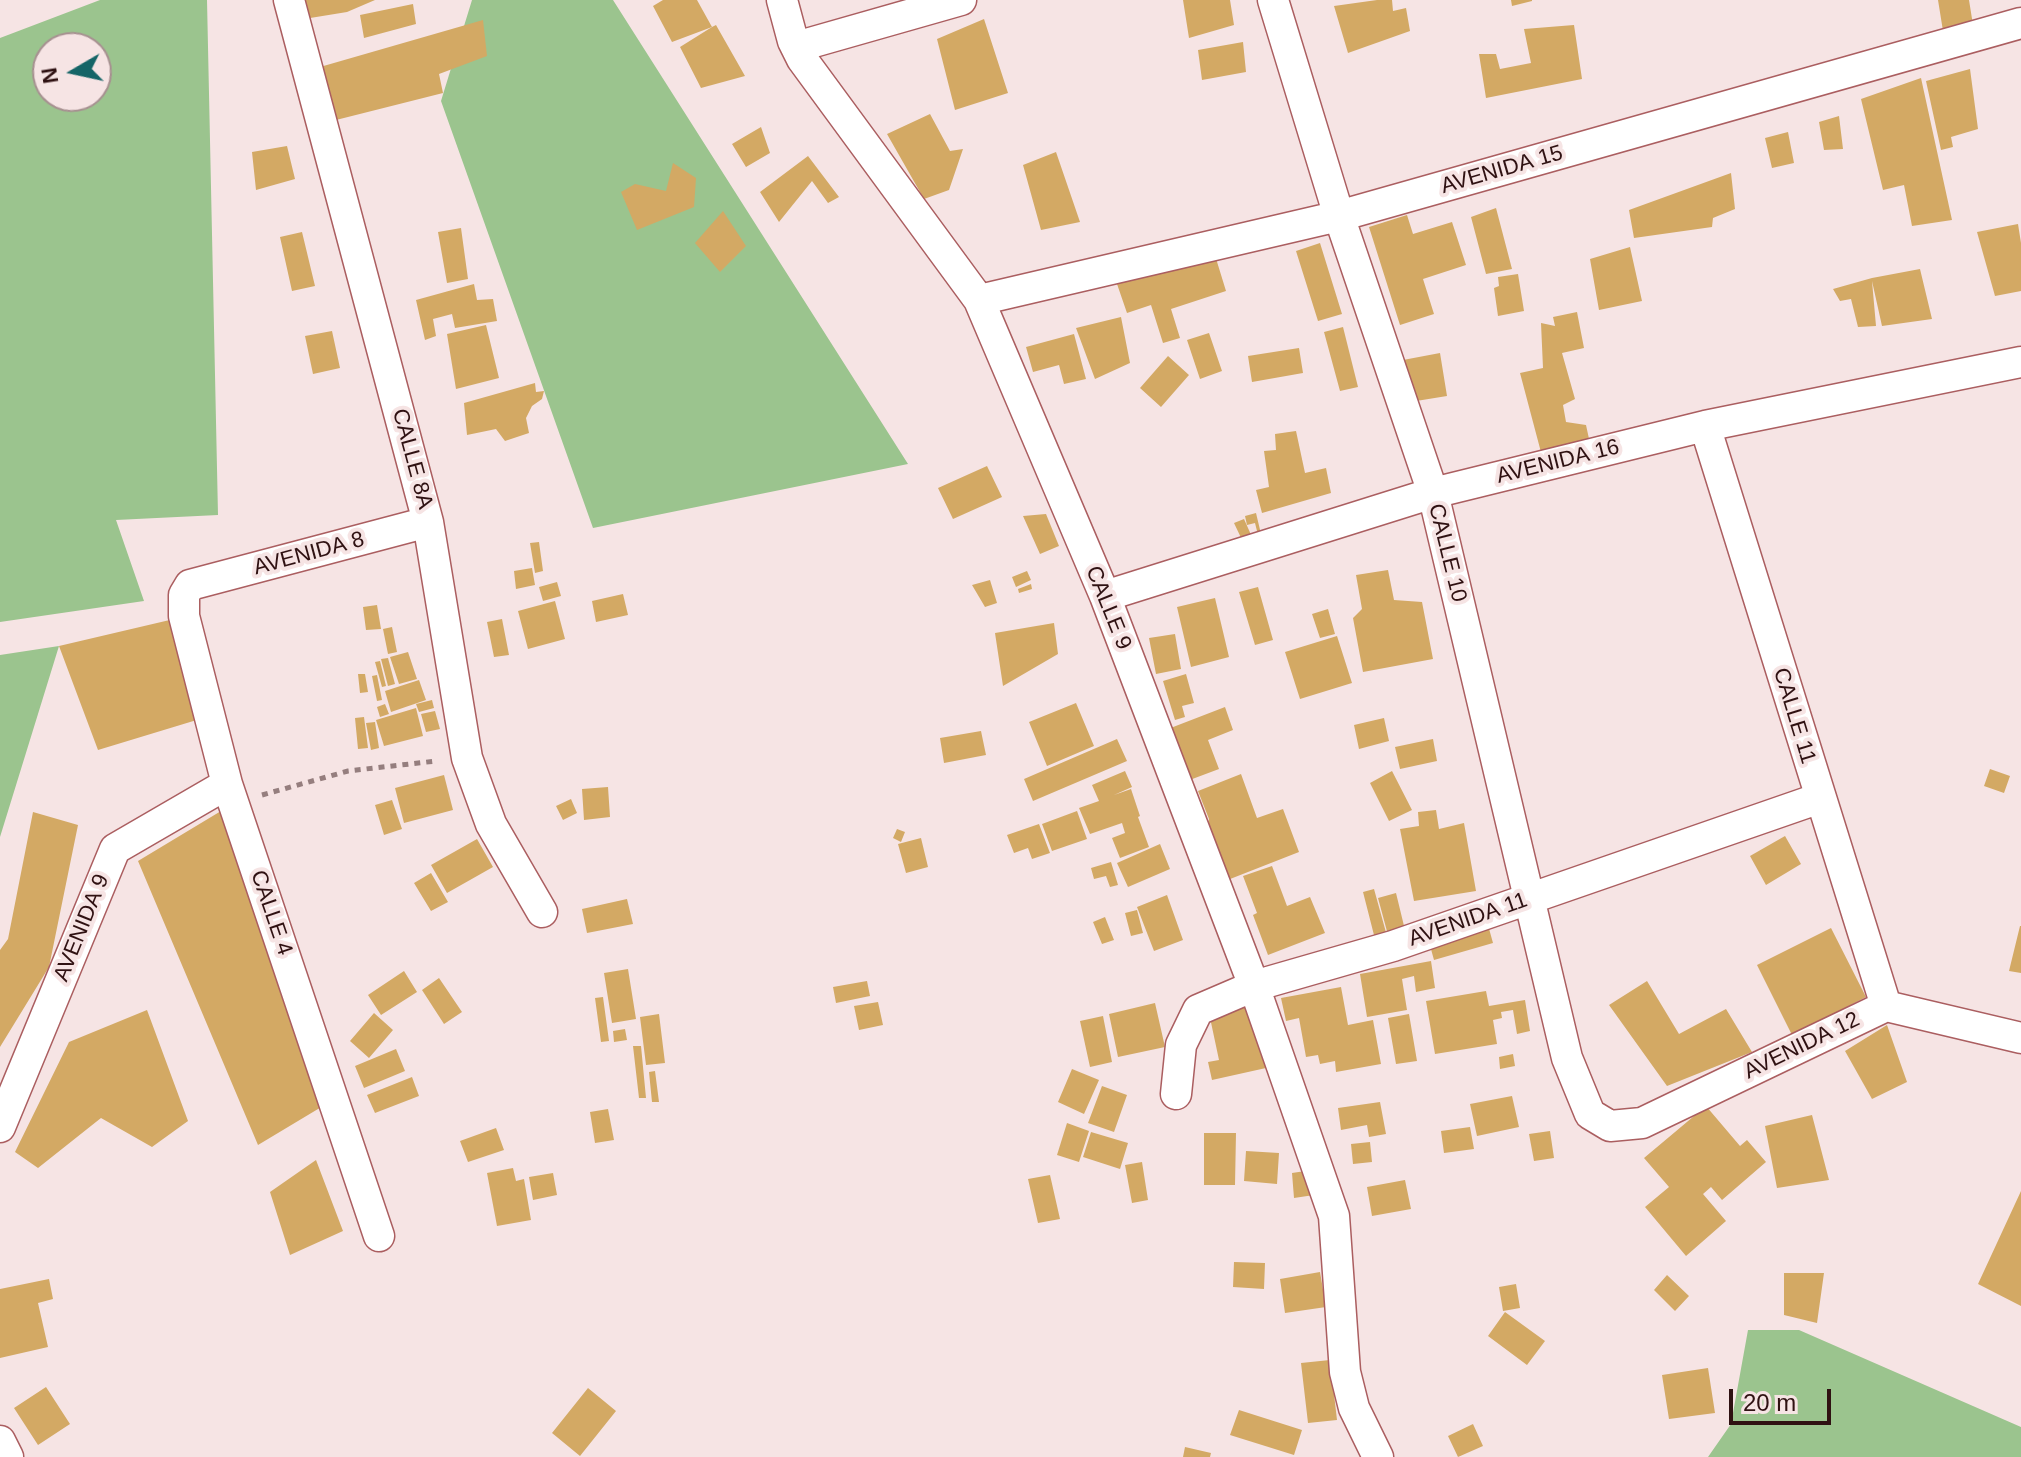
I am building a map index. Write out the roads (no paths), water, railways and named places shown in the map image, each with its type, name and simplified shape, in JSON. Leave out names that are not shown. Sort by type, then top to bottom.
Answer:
[{"type":"street","name":"CALLE 8A","points":[[289,0],[428,522],[467,758],[491,824],[542,912]]},
{"type":"street","points":[[763,0],[794,44],[961,0]]},
{"type":"street","name":"CALLE 9","points":[[782,0],[794,44],[811,72],[979,300],[1105,596],[1254,986],[1334,1216],[1345,1372],[1354,1408],[1378,1457]]},
{"type":"street","name":"CALLE 10","points":[[1273,0],[1339,216],[1433,493],[1567,1058],[1590,1114]]},
{"type":"street","name":"AVENIDA 15","points":[[979,300],[1339,216],[2021,23]]},
{"type":"street","name":"AVENIDA 16","points":[[1105,596],[1433,493],[1705,426],[2021,362]]},
{"type":"street","name":"CALLE 11","points":[[1705,426],[1886,1006]]},
{"type":"street","name":"AVENIDA 8","points":[[190,585],[428,522]]},
{"type":"street","name":"CALLE 4","points":[[190,585],[184,595],[184,616],[231,795],[379,1236]]},
{"type":"street","name":"AVENIDA 9","points":[[0,1127],[115,849],[231,795]]},
{"type":"street","name":"AVENIDA 11","points":[[1176,1094],[1181,1045],[1198,1010],[1254,986],[1393,946],[1820,798]]},
{"type":"street","name":"AVENIDA 12","points":[[1590,1114],[1610,1126],[1642,1123],[1886,1006],[2021,1038]]},
{"type":"street","points":[[0,1441],[8,1457]]}]
